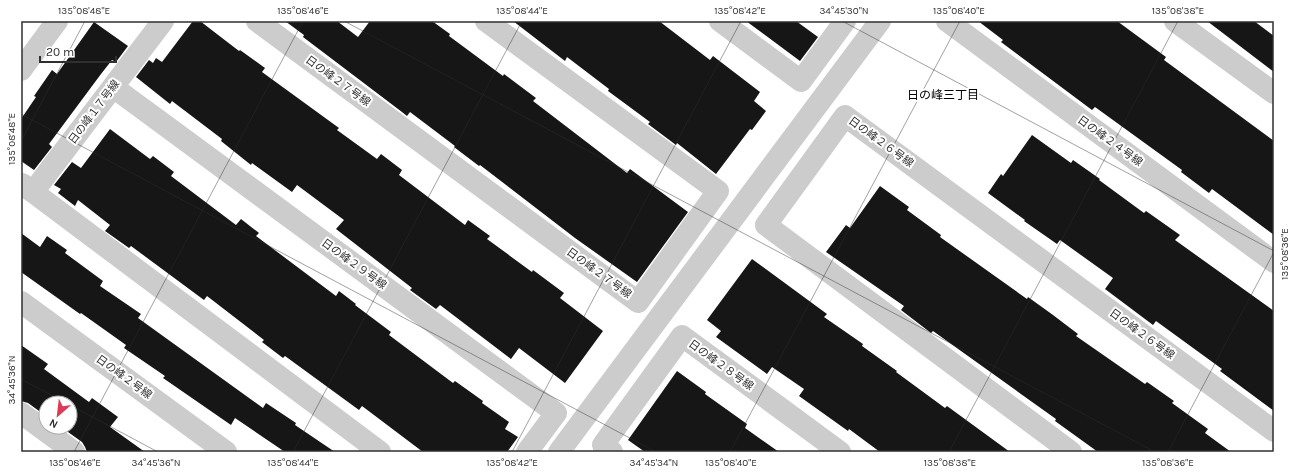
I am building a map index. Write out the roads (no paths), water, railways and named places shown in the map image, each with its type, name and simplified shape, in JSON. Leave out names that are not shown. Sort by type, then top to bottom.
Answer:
[{"type":"street","points":[[21,70],[57,21]]},
{"type":"street","name":"日の峰１７号線","points":[[27,188],[113,87],[163,21]]},
{"type":"street","name":"日の峰２７号線","points":[[257,21],[638,302],[718,191],[486,21]]},
{"type":"street","points":[[720,21],[801,81],[845,21]]},
{"type":"street","points":[[559,452],[880,21]]},
{"type":"street","name":"日の峰２４号線","points":[[946,21],[1274,262]]},
{"type":"street","points":[[1175,21],[1274,93]]},
{"type":"street","name":"日の峰２９号線","points":[[113,87],[556,413],[527,452]]},
{"type":"street","name":"日の峰２６号線","points":[[1071,452],[766,225],[845,116],[1274,431]]},
{"type":"street","points":[[27,188],[380,452]]},
{"type":"street","name":"日の峰２号線","points":[[21,302],[226,452]]},
{"type":"street","name":"日の峰２８号線","points":[[612,452],[603,445],[682,336],[840,452]]},
{"type":"street","points":[[21,413],[74,452]]},
{"type":"district","name":"日の峰三丁目","points":[[943,95]]}]
